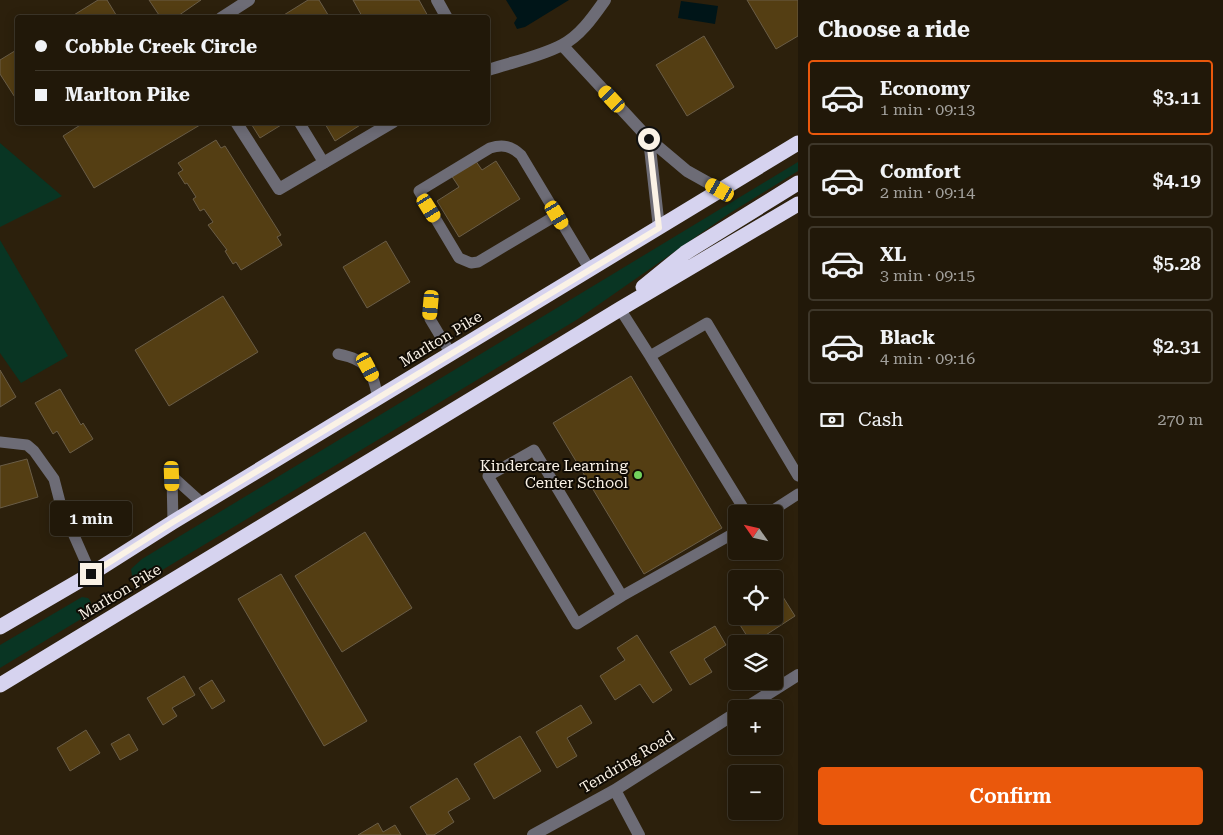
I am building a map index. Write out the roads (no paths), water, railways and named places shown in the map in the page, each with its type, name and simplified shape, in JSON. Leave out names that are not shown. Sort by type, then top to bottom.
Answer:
[{"type":"highway","name":"Marlton Pike","points":[[4,621],[91,574],[173,522],[798,143]]},
{"type":"highway","points":[[620,309],[661,271],[685,254],[798,183]]},
{"type":"highway","name":"Marlton Pike","points":[[0,685],[620,309],[798,204]]},
{"type":"street","points":[[230,15],[250,0]]},
{"type":"street","points":[[437,0],[445,15]]},
{"type":"street","points":[[490,69],[535,56],[562,45],[576,36],[605,0]]},
{"type":"street","points":[[562,45],[649,139],[687,171],[720,190]]},
{"type":"street","points":[[238,125],[280,189],[388,125]]},
{"type":"street","points":[[649,139],[659,228]]},
{"type":"street","points":[[758,700],[798,675]]},
{"type":"street","name":"Tendring Road","points":[[533,835],[615,790],[728,719]]},
{"type":"street","points":[[615,790],[639,835]]},
{"type":"lane","points":[[301,125],[324,163]]},
{"type":"lane","points":[[557,215],[478,262],[471,263],[459,258],[418,191],[490,148],[507,146],[521,155],[557,215],[590,270]]},
{"type":"lane","points":[[431,305],[430,319],[451,354]]},
{"type":"lane","points":[[620,309],[741,505]]},
{"type":"lane","points":[[650,356],[707,323],[798,476]]},
{"type":"lane","points":[[338,354],[354,357],[368,367],[375,382],[378,398]]},
{"type":"lane","points":[[0,442],[27,445],[34,451],[54,479],[61,506],[91,574]]},
{"type":"lane","points":[[622,596],[534,450],[488,476],[577,624],[622,596],[728,536]]},
{"type":"lane","points":[[173,522],[172,476],[203,504]]},
{"type":"lane","points":[[780,505],[798,494]]},
{"type":"place","name":"Kindercare Learning Center School","points":[[638,475]]}]
